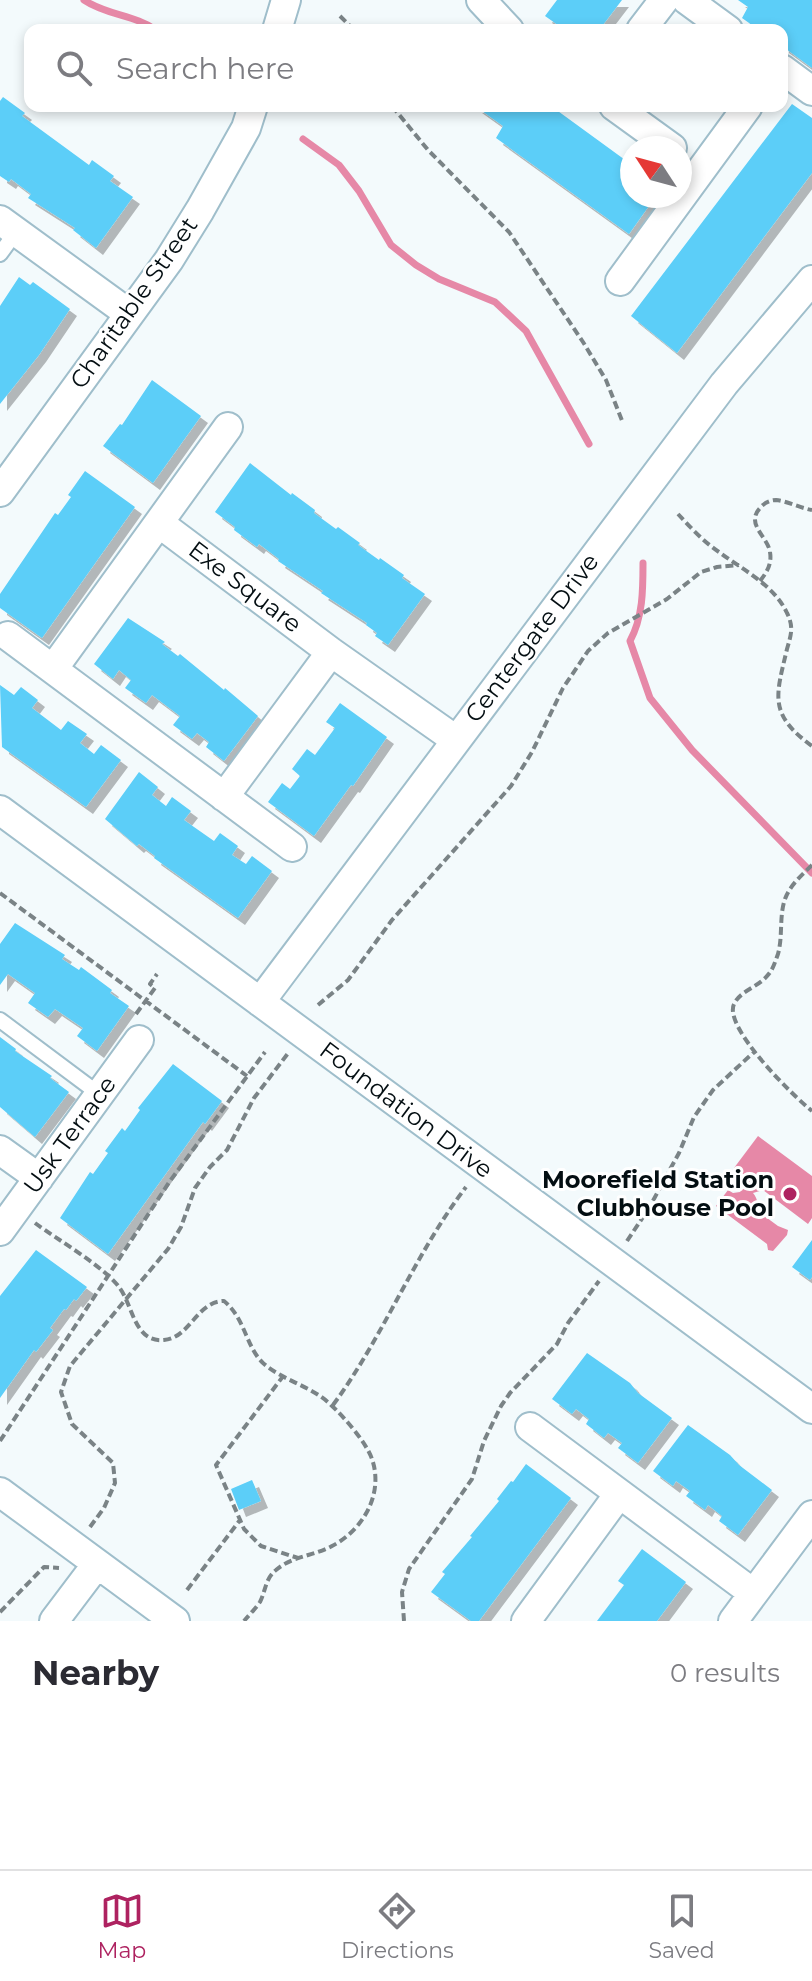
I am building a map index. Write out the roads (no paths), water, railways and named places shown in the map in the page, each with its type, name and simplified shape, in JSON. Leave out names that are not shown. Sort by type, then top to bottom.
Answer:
[{"type":"street","points":[[279,24],[286,0]]},
{"type":"street","points":[[646,24],[664,0]]},
{"type":"street","points":[[687,0],[720,24]]},
{"type":"street","points":[[482,1],[503,24]]},
{"type":"street","points":[[788,73],[812,91]]},
{"type":"street","name":"Charitable Street","points":[[0,492],[169,260],[246,128],[251,112]]},
{"type":"street","points":[[622,112],[655,136]]},
{"type":"street","points":[[692,160],[742,112]]},
{"type":"street","points":[[620,281],[663,208]]},
{"type":"street","points":[[5,236],[128,313]]},
{"type":"street","name":"Centergate Drive","points":[[260,1002],[724,384],[812,280]]},
{"type":"street","points":[[53,669],[228,427]]},
{"type":"street","name":"Exe Square","points":[[159,523],[331,652],[456,740]]},
{"type":"street","points":[[8,636],[292,847]]},
{"type":"street","points":[[224,797],[331,652]]},
{"type":"street","name":"Foundation Drive","points":[[0,810],[812,1409]]},
{"type":"street","name":"Usk Terrace","points":[[8,1220],[139,1040]]},
{"type":"street","points":[[0,1150],[39,1178]]},
{"type":"street","points":[[530,1427],[753,1593]]},
{"type":"street","points":[[0,1492],[175,1621]]},
{"type":"street","points":[[526,1621],[619,1494]]},
{"type":"street","points":[[733,1621],[812,1515]]},
{"type":"street","points":[[54,1621],[86,1556]]},
{"type":"lane","points":[[0,1020],[99,1094]]},
{"type":"waterway","points":[[84,0],[146,24]]},
{"type":"waterway","points":[[303,139],[339,165],[359,191],[391,245],[439,279],[495,302],[526,331],[589,444]]},
{"type":"waterway","points":[[643,563],[640,613],[630,641],[650,698],[692,750],[812,873]]},
{"type":"place","name":"Moorefield Station Clubhouse Pool","points":[[790,1194]]}]
